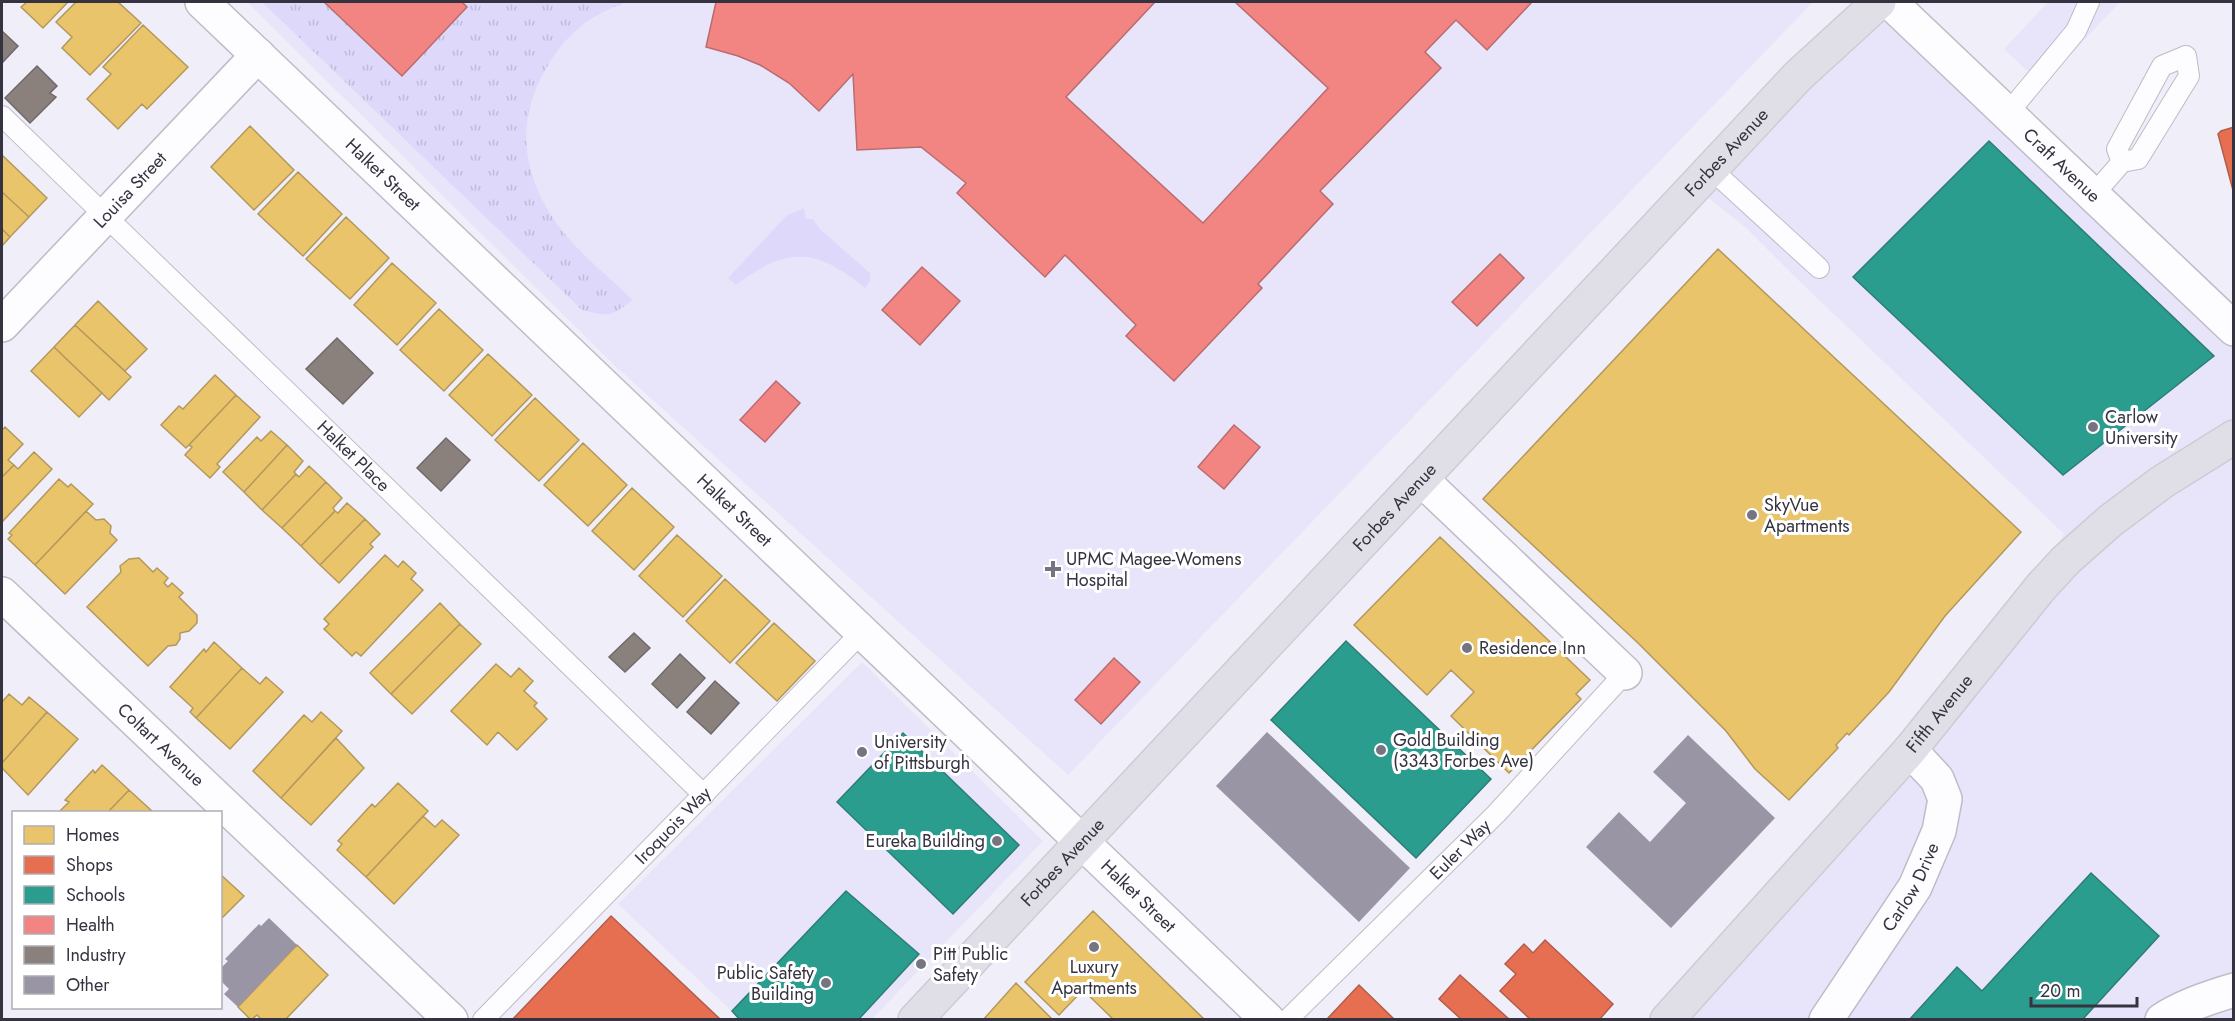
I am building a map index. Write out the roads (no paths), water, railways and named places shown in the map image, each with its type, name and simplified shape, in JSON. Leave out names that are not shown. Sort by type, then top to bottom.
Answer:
[{"type":"highway","name":"Forbes Avenue","points":[[915,1020],[1798,76],[1879,2]]},
{"type":"highway","name":"Fifth Avenue","points":[[1667,1020],[1910,750],[2041,587],[2066,560],[2110,521],[2163,482],[2234,437]]},
{"type":"street","name":"Halket Street","points":[[202,2],[1268,1020]]},
{"type":"street","name":"Craft Avenue","points":[[1890,2],[2234,328]]},
{"type":"street","name":"Louisa Street","points":[[2,325],[258,55]]},
{"type":"street","points":[[1421,479],[1625,673]]},
{"type":"street","name":"Coltart Avenue","points":[[2,594],[451,1020]]},
{"type":"street","name":"Carlow Drive","points":[[1826,1020],[1915,887],[1939,831],[1945,799],[1937,779],[1910,750]]},
{"type":"street","points":[[2162,1020],[2170,1014],[2234,990]]},
{"type":"lane","points":[[2008,113],[2076,31],[2089,2]]},
{"type":"lane","points":[[2094,194],[2122,162],[2138,159],[2189,76],[2186,56],[2162,66],[2117,149],[2122,162]]},
{"type":"lane","name":"Halket Place","points":[[2,116],[704,795]]},
{"type":"lane","points":[[1711,169],[1819,268]]},
{"type":"lane","name":"Iroquois Way","points":[[483,1020],[862,632]]},
{"type":"lane","name":"Euler Way","points":[[1287,1020],[1496,814],[1625,673]]},
{"type":"place","name":"Carlow University","points":[[2093,427]]},
{"type":"place","name":"SkyVue Apartments","points":[[1752,515]]},
{"type":"place","name":"UPMC Magee-Womens Hospital","points":[[1053,569]]},
{"type":"place","name":"Residence Inn","points":[[1467,648]]},
{"type":"place","name":"Gold Building (3343 Forbes Ave)","points":[[1381,750]]},
{"type":"place","name":"University of Pittsburgh","points":[[862,752]]},
{"type":"place","name":"Eureka Building","points":[[997,841]]},
{"type":"place","name":"Luxury Apartments","points":[[1094,947]]},
{"type":"place","name":"Pitt Public Safety","points":[[921,964]]},
{"type":"place","name":"Public Safety Building","points":[[826,983]]}]
